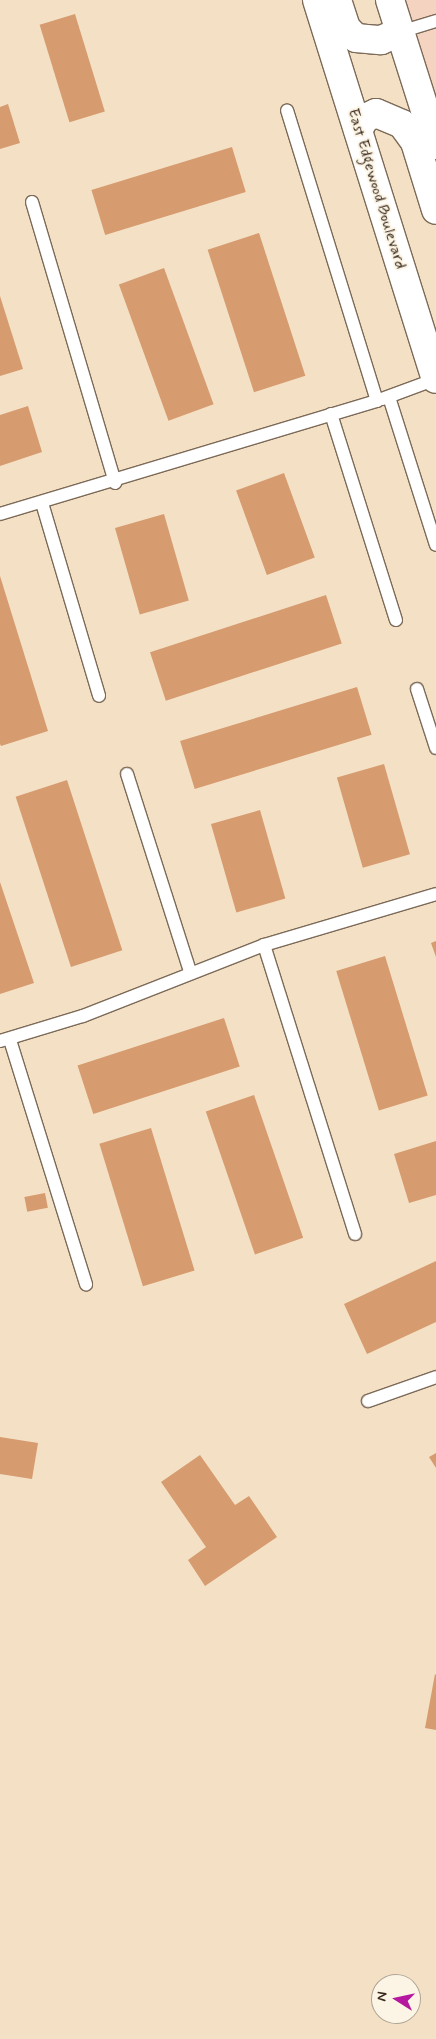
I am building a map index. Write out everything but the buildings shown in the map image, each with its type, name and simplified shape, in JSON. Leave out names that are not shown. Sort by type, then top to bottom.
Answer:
[{"type":"street","name":"East Edgewood Boulevard","points":[[317,0],[436,379]]},
{"type":"street","points":[[337,0],[346,28],[356,38],[381,40],[400,32]]},
{"type":"street","points":[[390,0],[436,145]]},
{"type":"street","points":[[358,130],[366,118],[376,113],[402,124],[415,142],[436,210]]},
{"type":"lane","points":[[400,32],[436,20]]},
{"type":"lane","points":[[287,111],[383,399],[436,545]]},
{"type":"lane","points":[[32,202],[115,483]]},
{"type":"lane","points":[[0,514],[115,483],[383,399],[436,379]]},
{"type":"lane","points":[[331,414],[396,620]]},
{"type":"lane","points":[[42,503],[99,696]]},
{"type":"lane","points":[[417,689],[436,748]]},
{"type":"lane","points":[[127,774],[190,971]]},
{"type":"lane","points":[[86,1284],[5,1041],[264,945],[436,894]]},
{"type":"lane","points":[[264,945],[355,1234]]},
{"type":"lane","points":[[368,1401],[436,1377]]},
{"type":"shaded area","points":[[404,0],[436,0],[436,100]]}]
